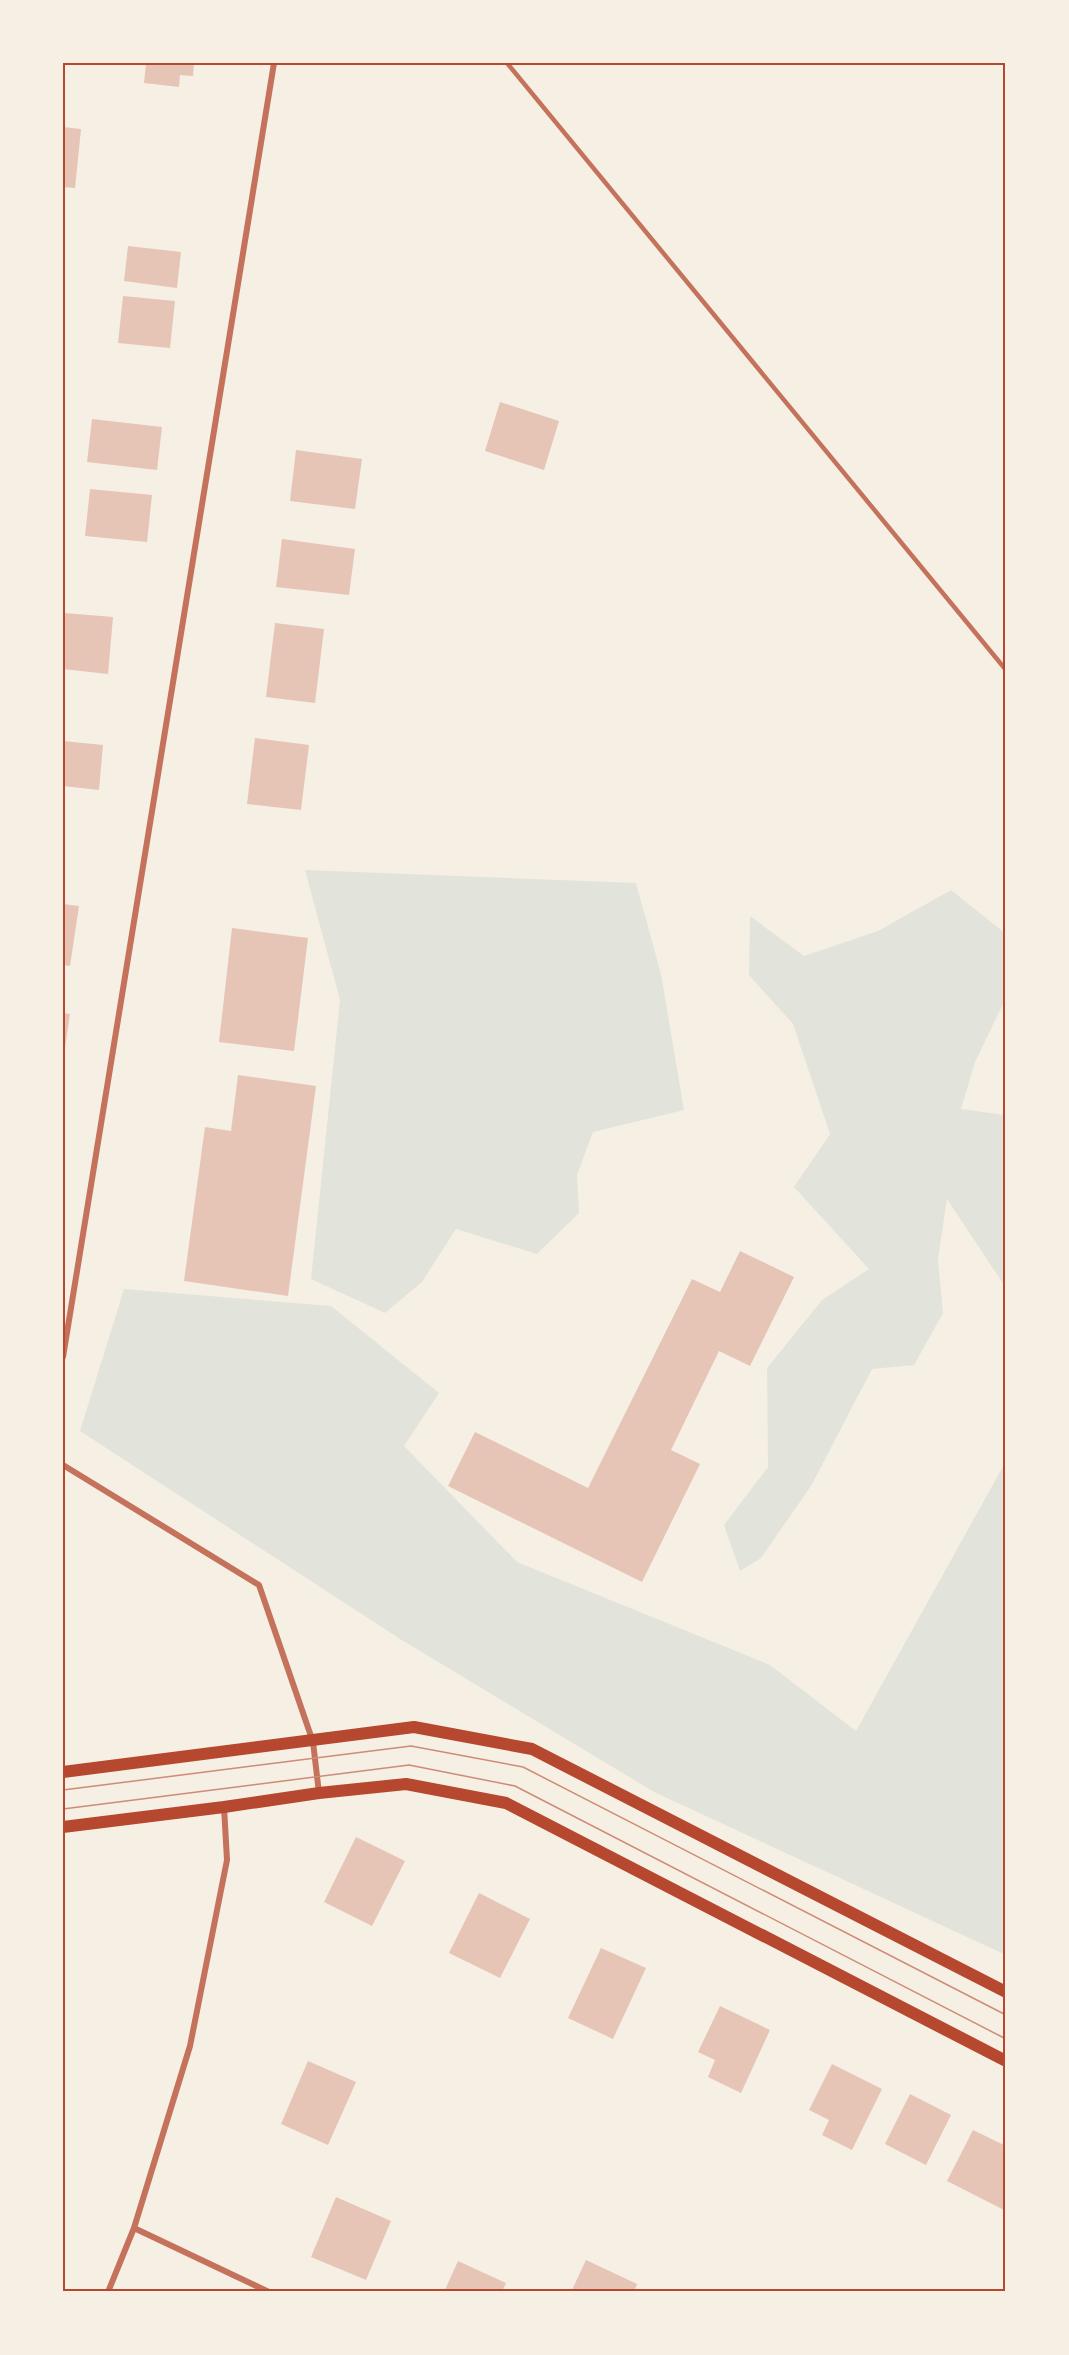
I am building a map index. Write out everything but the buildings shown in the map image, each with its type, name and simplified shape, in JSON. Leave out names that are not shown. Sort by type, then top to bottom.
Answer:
[{"type":"main road","points":[[63,1772],[313,1742],[414,1727],[532,1749],[1006,1992]]},
{"type":"main road","points":[[63,1827],[319,1793],[406,1784],[506,1803],[1006,2061]]},
{"type":"street","points":[[63,1357],[274,63]]},
{"type":"street","points":[[63,1465],[259,1585],[313,1742],[319,1793]]},
{"type":"street","points":[[108,2292],[134,2228],[190,2046],[227,1860],[224,1807]]},
{"type":"street","points":[[134,2228],[269,2292]]},
{"type":"lane","points":[[507,63],[1006,670]]},
{"type":"shaded area","points":[[305,870],[636,883],[661,974],[684,1110],[593,1132],[577,1175],[579,1213],[537,1254],[456,1229],[422,1282],[385,1313],[311,1279],[340,1000]]},
{"type":"shaded area","points":[[951,890],[1006,934],[1006,998],[975,1062],[961,1109],[1006,1114],[1006,1288],[947,1199],[938,1259],[943,1313],[914,1365],[872,1369],[811,1486],[761,1558],[740,1571],[724,1525],[768,1467],[767,1368],[822,1300],[869,1269],[794,1187],[830,1134],[793,1024],[749,975],[750,916],[804,956],[878,931]]},
{"type":"shaded area","points":[[124,1289],[331,1306],[439,1393],[404,1446],[517,1562],[770,1665],[856,1731],[1006,1461],[1006,1955],[654,1792],[400,1639],[80,1431]]},
{"type":"tram line","points":[[63,1790],[411,1746],[523,1767],[1006,2015]]},
{"type":"tram line","points":[[63,1809],[409,1765],[515,1786],[1006,2039]]}]
